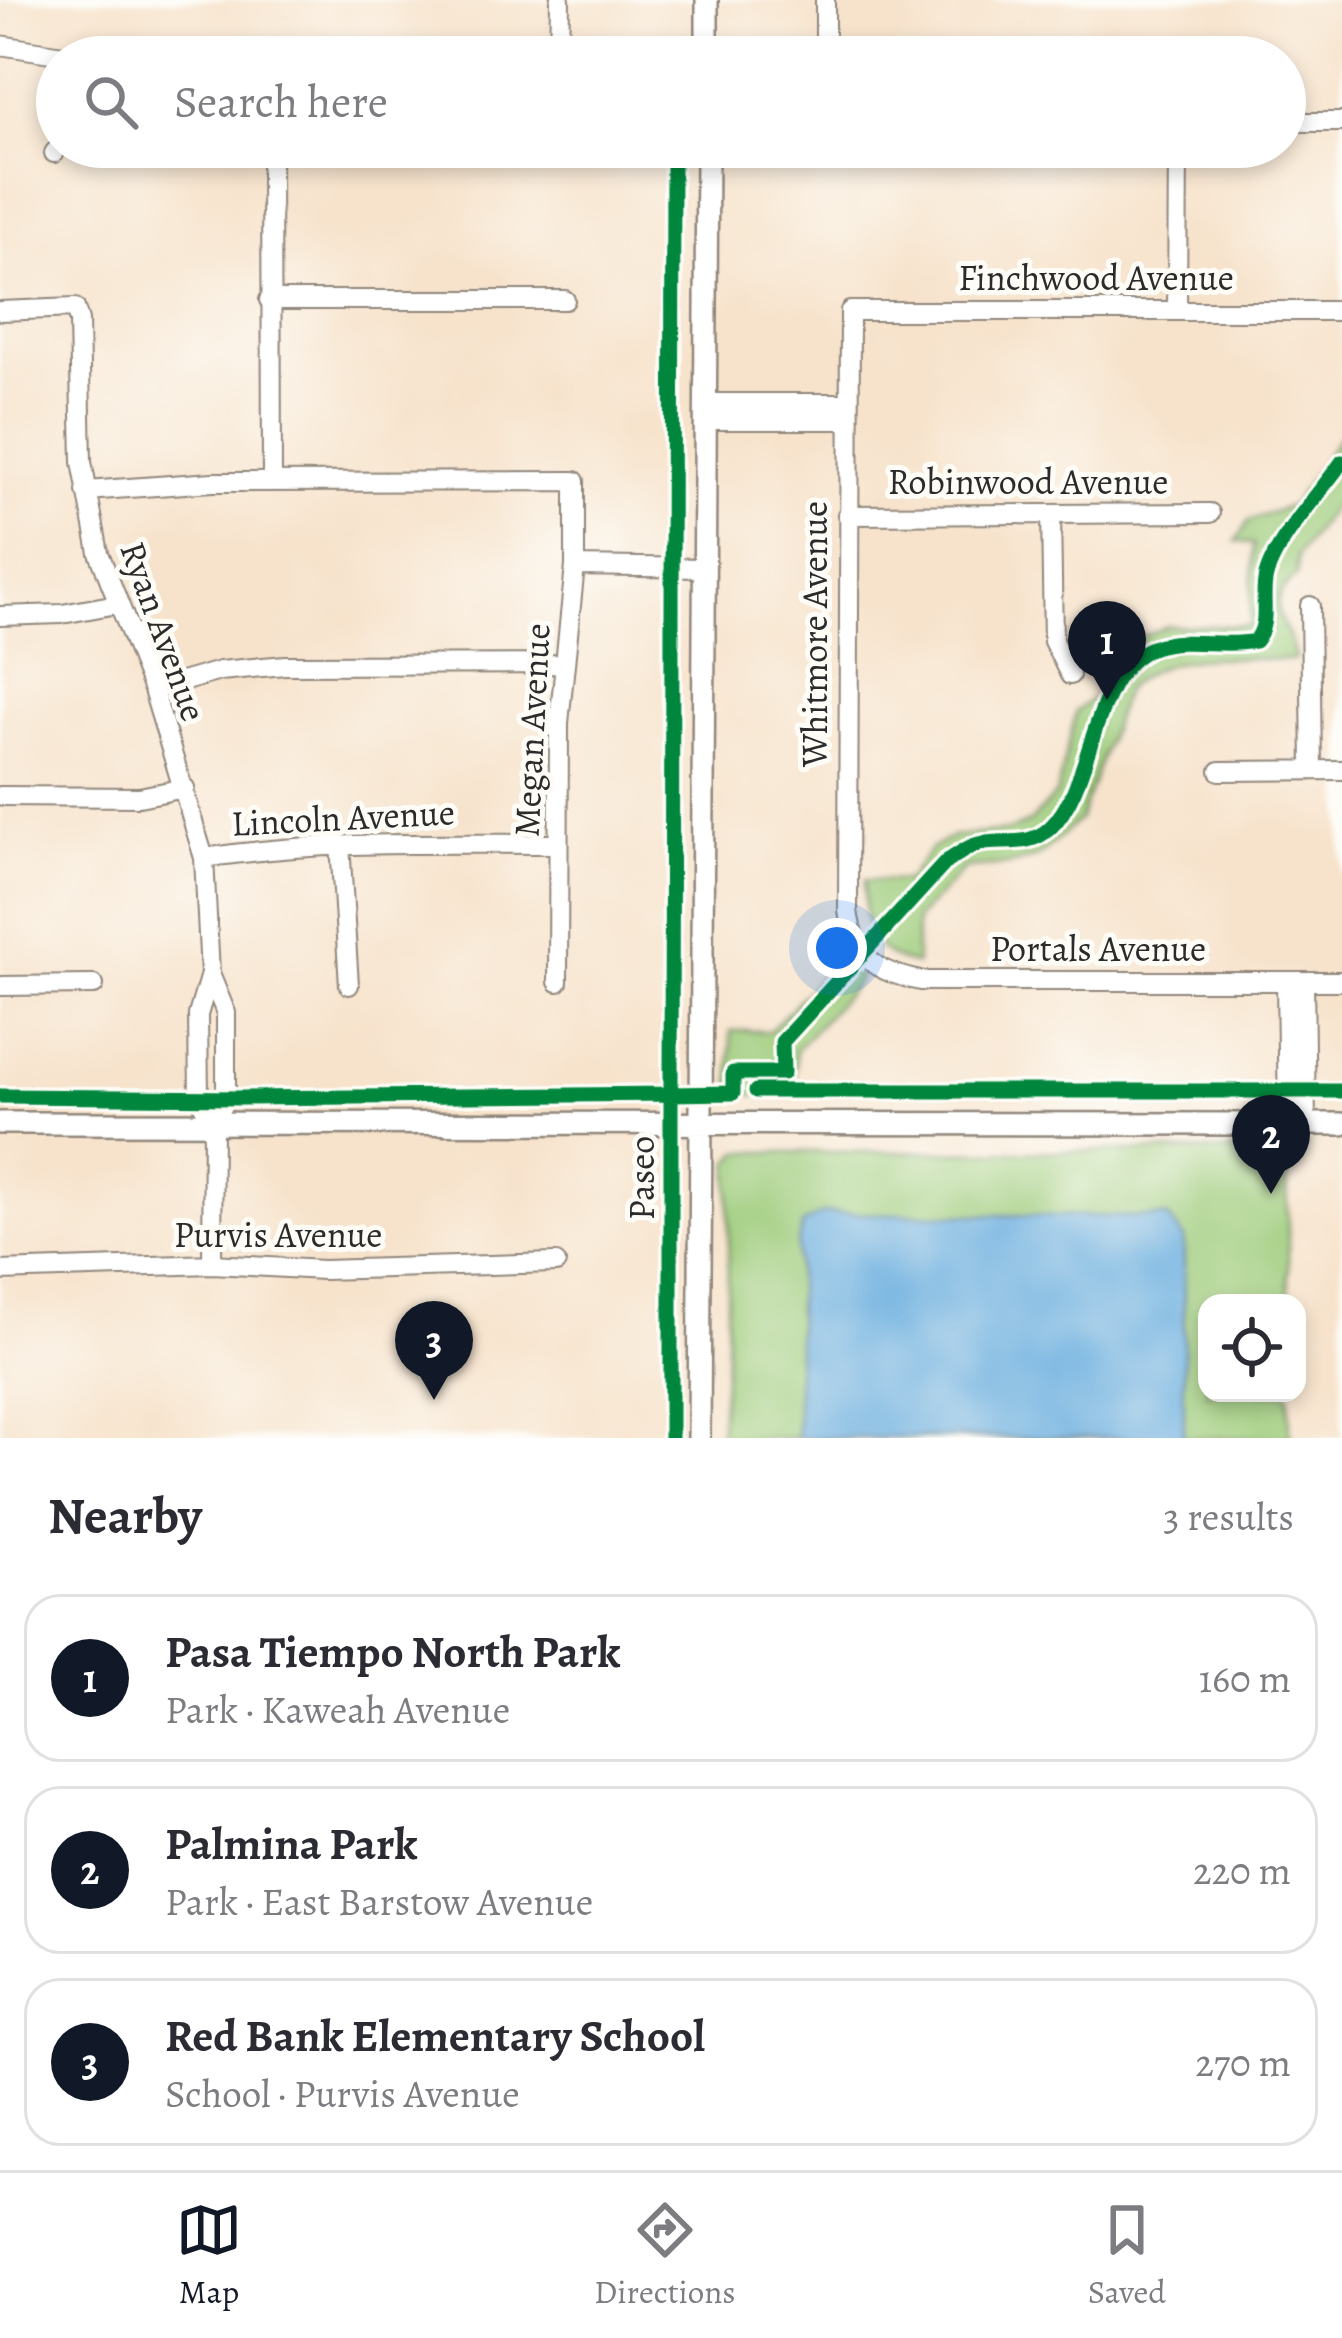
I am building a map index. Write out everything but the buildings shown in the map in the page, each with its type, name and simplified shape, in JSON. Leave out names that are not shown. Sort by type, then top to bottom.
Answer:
[{"type":"street","points":[[560,0],[560,36]]},
{"type":"street","points":[[706,0],[707,36]]},
{"type":"street","points":[[824,0],[825,36]]},
{"type":"street","points":[[0,44],[36,50]]},
{"type":"street","points":[[1306,122],[1342,122]]},
{"type":"street","points":[[86,490],[272,482],[271,168]]},
{"type":"street","points":[[699,1438],[707,168]]},
{"type":"street","points":[[1177,309],[1178,168]]},
{"type":"street","points":[[269,300],[565,300]]},
{"type":"street","name":"Ryan Avenue","points":[[0,311],[75,308],[81,335],[82,462],[99,553],[152,690],[204,858],[210,974],[198,1015],[199,1098],[212,1123]]},
{"type":"street","name":"Finchwood Avenue","points":[[850,311],[1342,311]]},
{"type":"street","name":"Whitmore Avenue","points":[[850,311],[848,910],[851,936],[862,954]]},
{"type":"street","points":[[706,412],[849,411]]},
{"type":"street","name":"Megan Avenue","points":[[272,482],[575,481],[575,566],[563,664],[558,982]]},
{"type":"street","name":"Robinwood Avenue","points":[[847,515],[1210,512]]},
{"type":"street","points":[[1051,514],[1053,641],[1070,674]]},
{"type":"street","points":[[575,566],[704,568]]},
{"type":"street","points":[[0,616],[62,614],[117,604]]},
{"type":"street","points":[[1310,606],[1312,770]]},
{"type":"street","points":[[152,690],[220,671],[285,665],[563,664]]},
{"type":"street","points":[[1220,771],[1342,770]]},
{"type":"street","name":"Lincoln Avenue","points":[[0,796],[139,797],[185,788]]},
{"type":"street","points":[[340,844],[350,985]]},
{"type":"street","name":"Lincoln Avenue","points":[[204,858],[340,844],[558,844]]},
{"type":"street","name":"Portals Avenue","points":[[862,954],[887,974],[920,981],[1342,981]]},
{"type":"street","name":"Ryan Avenue","points":[[210,974],[226,1013],[226,1098],[212,1123]]},
{"type":"street","points":[[1295,980],[1297,1124]]},
{"type":"street","points":[[0,986],[94,985]]},
{"type":"street","points":[[0,1123],[1342,1124]]},
{"type":"street","points":[[212,1123],[212,1264]]},
{"type":"street","name":"Purvis Avenue","points":[[0,1271],[212,1264],[323,1270],[556,1263]]},
{"type":"green space","points":[[1342,432],[1342,494],[1297,556],[1297,576],[1279,597],[1279,616],[1295,660],[1205,658],[1143,675],[1125,689],[1080,819],[1038,857],[1010,865],[965,868],[916,919],[916,964],[878,946],[867,923],[865,880],[906,881],[931,849],[954,836],[1009,831],[1030,822],[1057,793],[1076,711],[1098,694],[1105,675],[1098,655],[1075,636],[1141,637],[1167,626],[1250,626],[1254,544],[1236,541],[1249,521],[1292,505]]},
{"type":"green space","points":[[841,954],[860,979],[796,1050],[795,1096],[741,1094],[731,1088],[731,1031],[770,1031]]},
{"type":"green space","points":[[1253,1151],[1255,1157],[1287,1157],[1289,1294],[1198,1294],[1198,1402],[1289,1402],[1290,1438],[719,1438],[730,1163],[739,1152]]},
{"type":"water","points":[[825,1213],[1168,1217],[1184,1238],[1184,1438],[797,1438],[797,1247],[802,1224]]},
{"type":"cycle path","points":[[0,1096],[671,1094],[673,168]]},
{"type":"cycle path","name":"Paseo","points":[[671,1438],[671,1094],[733,1093],[733,1073],[783,1073],[782,1042],[947,861],[975,845],[1025,841],[1050,828],[1077,784],[1105,703],[1133,660],[1166,644],[1255,641],[1263,626],[1264,584],[1271,562],[1342,462]]},
{"type":"cycle path","points":[[756,1091],[1342,1091]]},
{"type":"place","name":"Pasa Tiempo North Park","points":[[1107,700]]},
{"type":"place","name":"Palmina Park","points":[[1271,1194]]},
{"type":"place","name":"Red Bank Elementary School","points":[[434,1400]]}]
